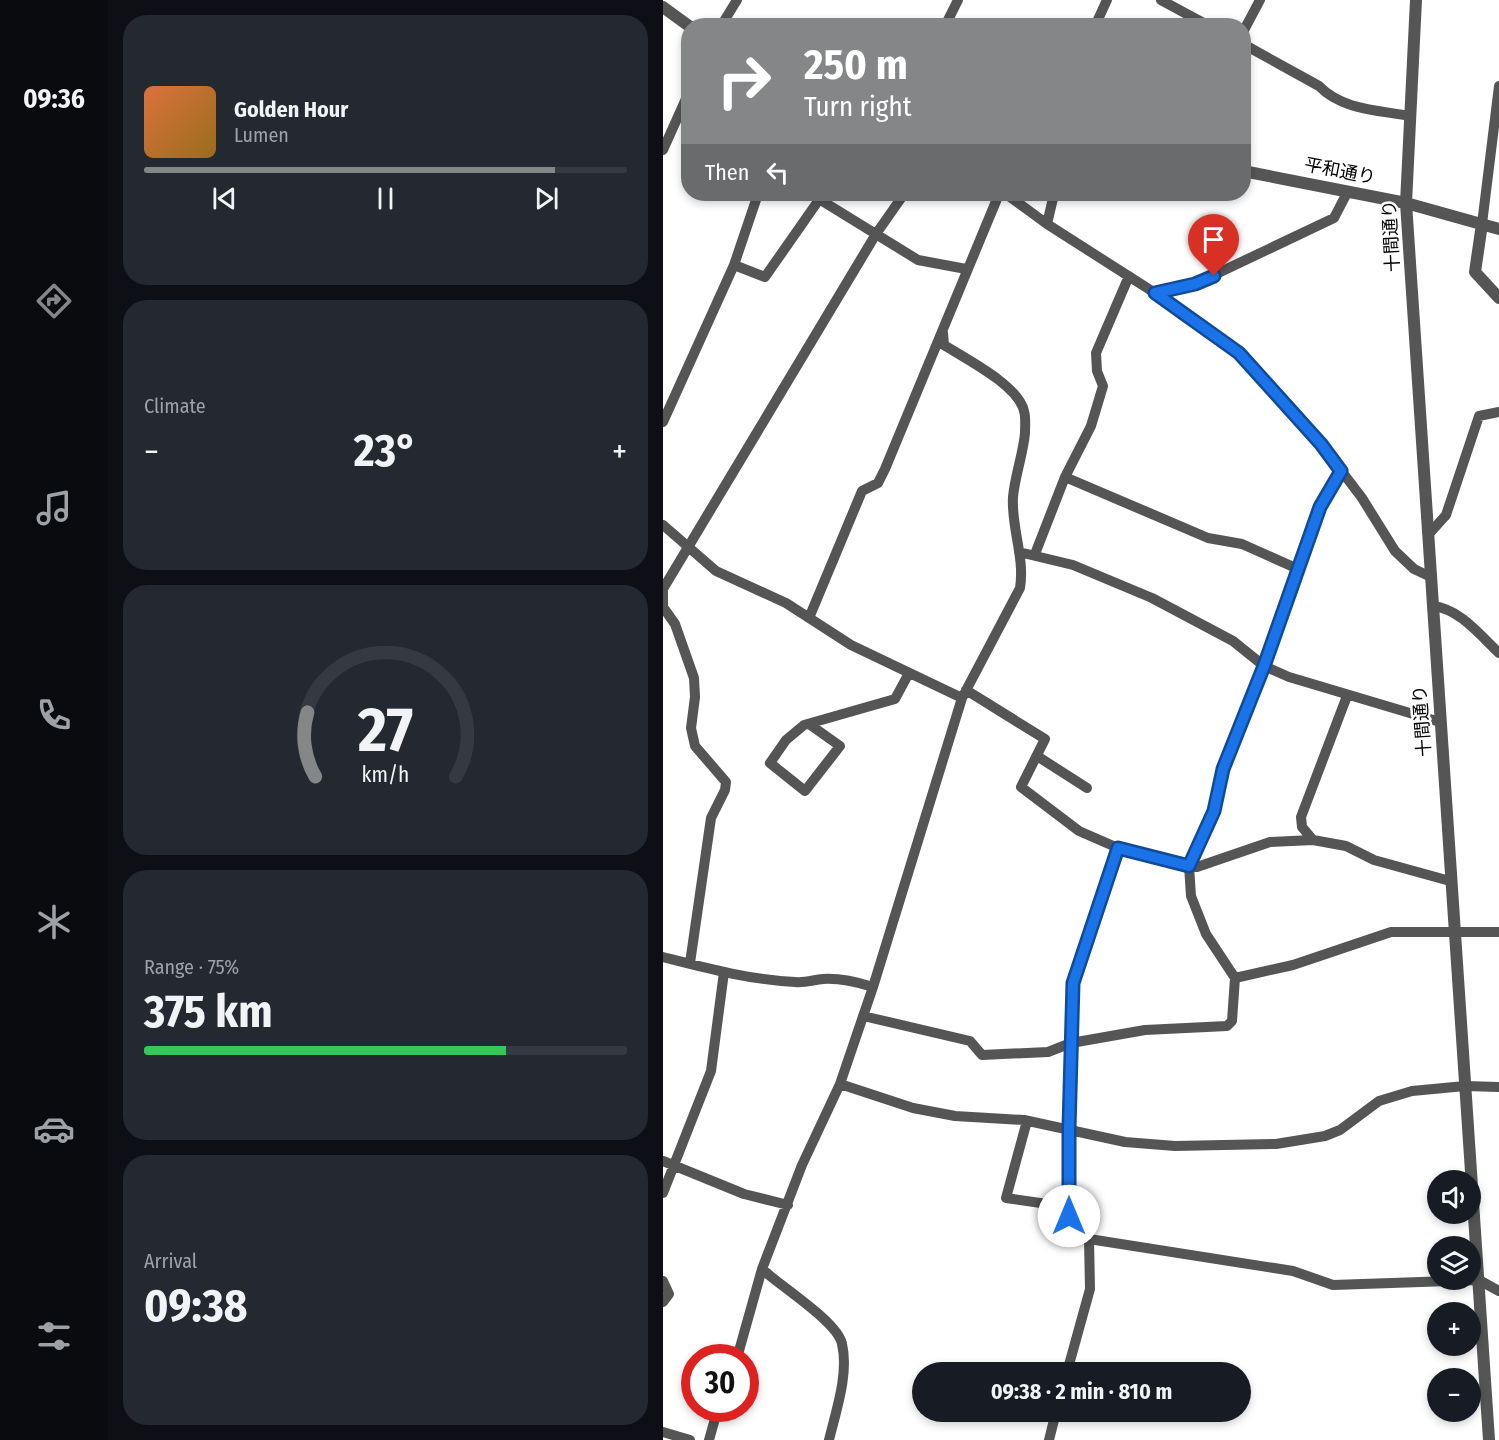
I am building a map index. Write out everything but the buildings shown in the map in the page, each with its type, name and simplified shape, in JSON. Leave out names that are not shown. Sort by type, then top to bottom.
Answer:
[{"type":"street","points":[[726,18],[737,0]]},
{"type":"street","points":[[949,18],[959,0]]},
{"type":"street","points":[[1099,18],[1107,0]]},
{"type":"street","points":[[1161,0],[1194,18]]},
{"type":"street","points":[[1250,18],[1260,0]]},
{"type":"street","name":"十間通り","points":[[1416,0],[1406,203],[1450,881],[1476,1236]]},
{"type":"street","points":[[663,7],[681,20]]},
{"type":"street","points":[[1251,48],[1319,86],[1340,102],[1410,116]]},
{"type":"street","points":[[1499,86],[1475,272],[1499,297]]},
{"type":"street","points":[[663,150],[681,110]]},
{"type":"street","name":"平和通り","points":[[1251,173],[1406,203],[1499,229]]},
{"type":"street","points":[[1155,293],[1195,284],[1334,218],[1348,191]]},
{"type":"street","points":[[663,422],[734,265],[756,201]]},
{"type":"street","points":[[734,265],[765,277],[818,201]]},
{"type":"street","points":[[828,201],[918,260],[966,269]]},
{"type":"street","points":[[690,963],[711,818],[725,790],[726,782],[695,746],[691,728],[695,697],[694,678],[675,624],[663,607],[663,589],[876,234],[899,201]]},
{"type":"street","points":[[809,618],[862,491],[878,483],[885,470],[996,201]]},
{"type":"street","points":[[1016,201],[1047,224],[1155,293],[1239,353],[1321,444],[1395,551],[1414,569],[1431,577]]},
{"type":"street","points":[[1047,224],[1052,201]]},
{"type":"street","points":[[1035,554],[1065,477],[1091,426],[1103,386],[1097,371],[1096,353],[1129,276]]},
{"type":"street","points":[[741,1344],[762,1269],[802,1165],[840,1084],[873,987],[964,694],[1017,594],[1021,578],[1014,529],[1013,497],[1025,434],[1025,411],[1020,401],[1006,386],[944,345],[943,333]]},
{"type":"street","points":[[1429,534],[1446,515],[1479,416],[1499,412]]},
{"type":"street","points":[[863,1016],[970,1041],[982,1055],[1049,1052],[1071,1043],[1145,1030],[1227,1026],[1232,1021],[1235,978],[1206,934],[1191,896],[1189,866],[1214,811],[1223,769],[1264,666],[1320,507],[1341,471]]},
{"type":"street","points":[[1065,477],[1208,538],[1242,544],[1298,568]]},
{"type":"street","points":[[663,525],[716,571],[786,603],[851,645],[909,673],[964,694],[1045,739],[1021,787],[1079,831],[1118,848],[1197,867],[1270,842],[1313,840],[1346,846],[1374,860],[1450,881]]},
{"type":"street","points":[[1019,552],[1035,554],[1101,575],[1152,598],[1233,641],[1264,666],[1347,696],[1440,722]]},
{"type":"street","points":[[1433,606],[1447,608],[1499,652]]},
{"type":"street","points":[[809,724],[840,746],[805,791],[770,763],[786,740],[809,724],[895,699],[909,673]]},
{"type":"street","points":[[1313,840],[1302,827],[1301,817],[1347,696]]},
{"type":"street","points":[[1037,756],[1087,789]]},
{"type":"street","points":[[1070,1362],[1090,1289],[1089,1239],[1069,1216],[1073,983],[1118,848]]},
{"type":"street","points":[[1235,978],[1293,965],[1391,932],[1499,932]]},
{"type":"street","points":[[663,957],[725,972],[797,983],[822,979],[855,981],[873,987]]},
{"type":"street","points":[[663,1192],[711,1071],[725,972]]},
{"type":"street","points":[[840,1084],[913,1108],[955,1116],[1027,1121],[1153,1146],[1277,1144],[1325,1136],[1340,1130],[1379,1101],[1409,1092],[1465,1086],[1499,1087]]},
{"type":"street","points":[[1027,1121],[1006,1198],[1069,1207]]},
{"type":"street","points":[[663,1161],[744,1194],[788,1204]]},
{"type":"street","points":[[1089,1239],[1293,1270],[1333,1285],[1427,1282]]},
{"type":"street","points":[[762,1269],[824,1319],[842,1342],[843,1368],[829,1440]]},
{"type":"street","points":[[663,1281],[669,1294],[663,1302]]},
{"type":"street","points":[[1481,1281],[1499,1291]]},
{"type":"street","name":"十間通り","points":[[1480,1290],[1489,1440]]},
{"type":"street","points":[[709,1440],[714,1422]]},
{"type":"street","points":[[1049,1440],[1054,1422]]},
{"type":"street","points":[[663,1432],[690,1440]]},
{"type":"route","points":[[1069,1216],[1073,983],[1118,848],[1189,866],[1214,811],[1223,769],[1264,666],[1320,507],[1341,471],[1321,444],[1239,353],[1182,315],[1155,293],[1195,284],[1214,276]]}]
